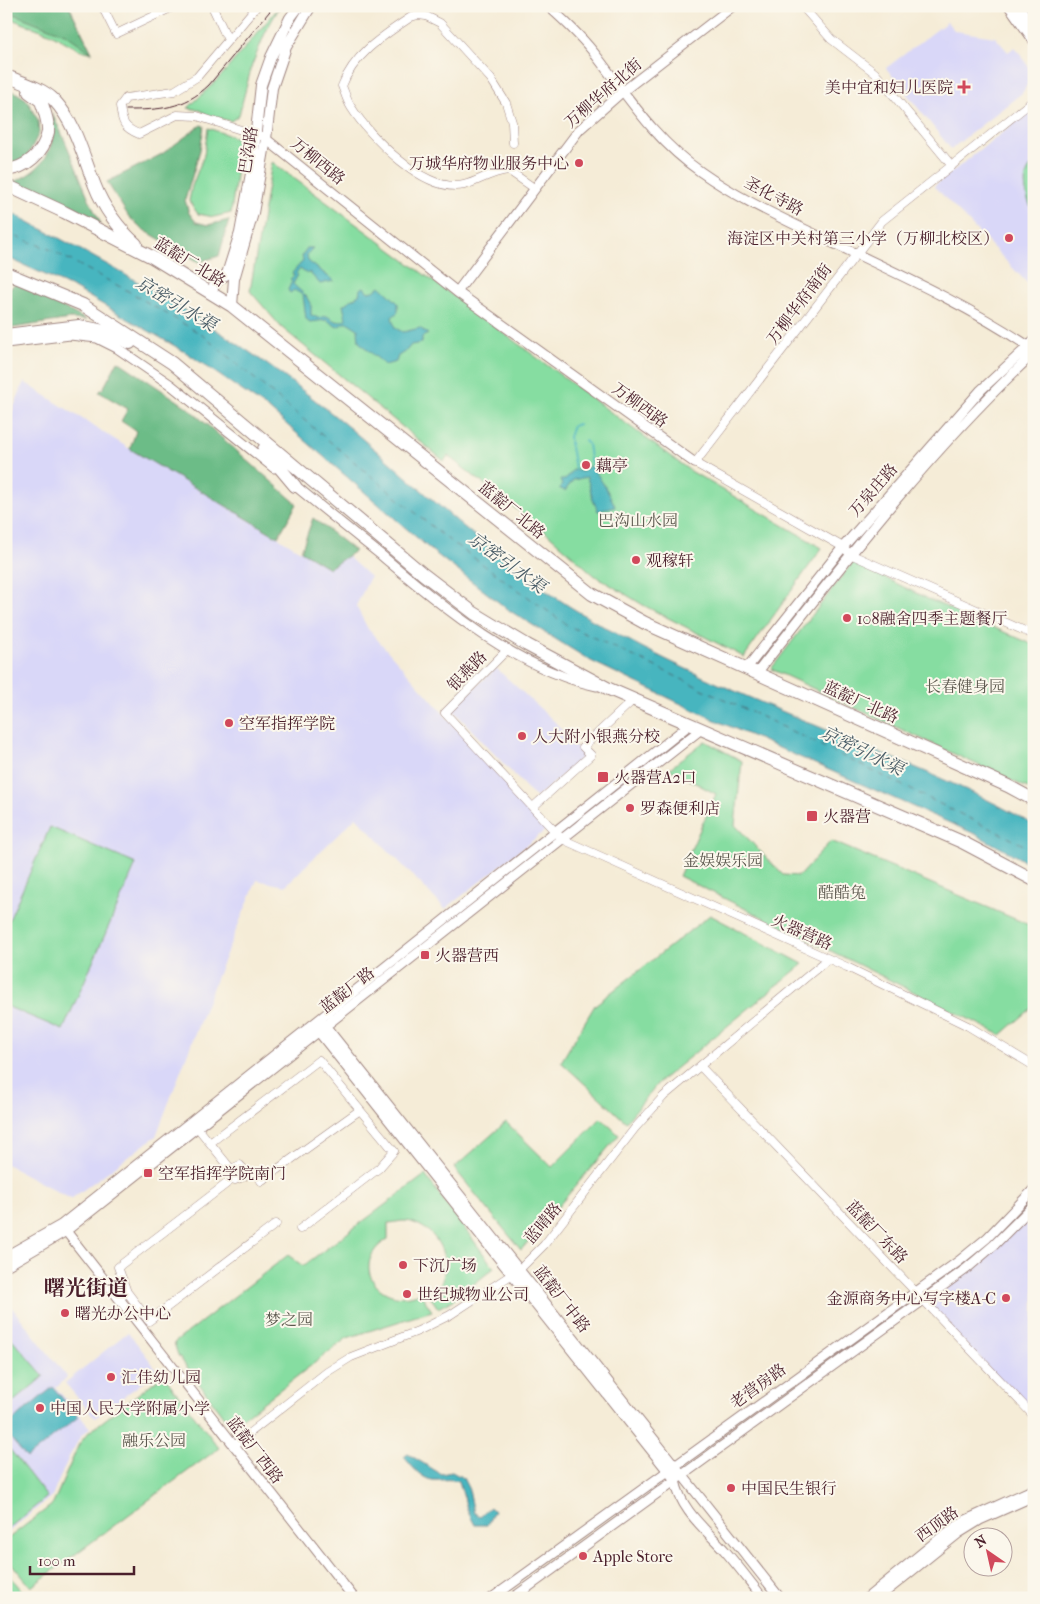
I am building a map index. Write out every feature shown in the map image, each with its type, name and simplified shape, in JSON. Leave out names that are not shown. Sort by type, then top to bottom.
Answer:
[{"type":"highway","points":[[6,76],[35,88],[52,99],[68,119],[79,142],[95,187],[106,207],[130,239],[152,257]]},
{"type":"highway","points":[[6,82],[24,89],[41,101],[48,131],[44,144],[34,158],[20,169],[6,170]]},
{"type":"highway","name":"蓝靛厂北路","points":[[6,185],[152,257],[232,306],[592,594],[645,623],[1008,786],[1034,800]]},
{"type":"highway","points":[[6,273],[83,304],[172,363],[239,421],[474,613],[527,645],[609,689],[962,842],[1034,880]]},
{"type":"highway","points":[[6,335],[79,326],[99,330],[123,339],[172,363]]},
{"type":"highway","points":[[239,421],[295,486]]},
{"type":"main road","name":"巴沟路","points":[[210,293],[217,281],[227,274],[240,233],[246,206],[261,85],[271,57],[290,18],[299,6]]},
{"type":"main road","name":"巴沟路","points":[[232,306],[234,279],[253,213],[266,139],[272,88],[278,63],[292,34],[311,6]]},
{"type":"street","points":[[102,6],[116,34],[175,6]]},
{"type":"street","points":[[212,6],[228,40]]},
{"type":"street","points":[[257,6],[197,77],[174,91],[126,98],[120,106],[122,121],[126,129],[139,134],[177,115],[196,116],[256,134],[266,139]]},
{"type":"street","name":"圣化寺路","points":[[548,6],[569,25],[597,56],[648,126],[674,152],[701,172],[778,216],[984,319],[1032,348]]},
{"type":"street","name":"万柳华府北街","points":[[457,292],[579,130],[622,92],[733,6]]},
{"type":"street","points":[[802,6],[830,39],[875,73],[952,166]]},
{"type":"street","points":[[1009,6],[1034,41]]},
{"type":"street","points":[[1019,6],[1034,27]]},
{"type":"street","points":[[514,143],[512,122],[506,103],[491,79],[440,23],[426,16],[418,15],[411,17],[368,48],[347,73],[342,86],[350,106],[370,133],[388,151],[421,174],[441,182],[464,185],[493,172],[508,170],[534,188]]},
{"type":"street","name":"万柳华府南街","points":[[695,463],[882,221],[1034,100]]},
{"type":"street","name":"万柳西路","points":[[266,139],[457,292],[695,463],[847,551],[1034,635]]},
{"type":"street","points":[[6,343],[70,335],[97,338],[104,341],[170,384],[438,603],[479,632],[571,681],[609,689]]},
{"type":"street","name":"万泉庄路","points":[[752,671],[847,551],[1032,348]]},
{"type":"street","name":"银燕路","points":[[445,713],[508,648]]},
{"type":"street","points":[[533,808],[591,755],[584,746],[633,700]]},
{"type":"street","name":"火器营路","points":[[445,713],[562,839],[828,959],[968,1026],[1034,1066]]},
{"type":"street","name":"蓝靛厂路","points":[[6,1266],[63,1228],[319,1025],[555,831],[695,727]]},
{"type":"street","name":"蓝靛厂路","points":[[319,1025],[562,839],[695,727]]},
{"type":"street","name":"蓝晴路","points":[[233,1446],[327,1372],[351,1357],[418,1331],[450,1316],[516,1272],[544,1245],[635,1128],[664,1096],[828,959]]},
{"type":"street","name":"蓝靛厂中路","points":[[319,1025],[516,1272],[675,1464],[780,1598]]},
{"type":"street","points":[[210,1143],[319,1060],[388,1141],[394,1151],[379,1168],[300,1229]]},
{"type":"street","name":"蓝靛厂东路","points":[[700,1066],[1034,1416]]},
{"type":"street","points":[[261,1181],[360,1110]]},
{"type":"street","points":[[193,1125],[231,1169],[234,1178]]},
{"type":"street","points":[[388,1141],[402,1130]]},
{"type":"street","points":[[231,1169],[240,1165],[246,1172],[246,1176],[240,1180],[234,1178]]},
{"type":"street","points":[[234,1178],[118,1267],[127,1292],[149,1321],[276,1224]]},
{"type":"street","name":"老营房路","points":[[492,1598],[675,1464],[959,1261],[986,1238],[1034,1190]]},
{"type":"street","name":"老营房路","points":[[513,1598],[923,1300],[980,1257],[1034,1205]]},
{"type":"street","name":"蓝靛厂路","points":[[6,1256],[63,1228]]},
{"type":"street","name":"蓝靛厂西路","points":[[63,1228],[354,1598]]},
{"type":"street","name":"蓝靛厂中路","points":[[516,1272],[675,1480],[678,1497],[763,1598]]},
{"type":"street","points":[[119,1299],[127,1292]]},
{"type":"street","name":"西顶路","points":[[867,1598],[944,1535],[966,1520],[1034,1489]]},
{"type":"street","name":"西顶路","points":[[878,1598],[959,1533],[980,1520],[1034,1496]]},
{"type":"shaded area","name":"美中宜和妇儿医院","points":[[947,22],[955,31],[995,37],[1008,52],[1015,47],[1032,72],[1030,81],[1022,93],[951,149],[886,68]]},
{"type":"shaded area","name":"海淀区中关村第三小学（万柳北校区）","points":[[1034,108],[1034,290],[934,186]]},
{"type":"shaded area","name":"空军指挥学院","points":[[24,382],[133,451],[329,568],[347,556],[370,577],[356,606],[368,629],[547,829],[445,909],[356,817],[285,886],[257,880],[219,971],[156,1136],[71,1199],[6,1164],[6,419],[12,412]]},
{"type":"shaded area","name":"人大附小银燕分校","points":[[496,668],[555,722],[584,756],[536,798],[452,709]]},
{"type":"shaded area","points":[[1034,1212],[1034,1416],[923,1300]]},
{"type":"shaded area","name":"中国人民大学附属小学","points":[[6,1300],[67,1377],[56,1388],[90,1428],[81,1436],[69,1457],[52,1496],[6,1534]]},
{"type":"shaded area","name":"汇佳幼儿园","points":[[128,1332],[158,1371],[95,1418],[65,1383]]},
{"type":"green space","points":[[6,6],[69,6],[92,53],[78,49],[49,33],[6,17]]},
{"type":"green space","points":[[6,6],[69,6],[92,53],[67,35],[6,11]]},
{"type":"green space","points":[[280,6],[266,31],[252,65],[239,115],[231,121],[209,116],[200,110],[188,108],[221,76]]},
{"type":"green space","points":[[6,91],[15,92],[26,99],[38,120],[39,133],[28,155],[22,162],[6,166]]},
{"type":"green space","points":[[52,114],[101,224],[11,183],[32,172],[46,157],[52,138]]},
{"type":"green space","points":[[201,125],[204,126],[200,150],[185,200],[189,213],[196,222],[208,225],[229,220],[219,256],[199,262],[144,230],[129,217],[107,182],[162,154]]},
{"type":"green space","points":[[208,128],[234,137],[240,145],[231,213],[214,217],[198,214],[189,201],[192,186],[204,155]]},
{"type":"green space","name":"巴沟山水园","points":[[272,162],[689,470],[822,548],[744,657],[643,605],[594,575],[547,533],[448,456],[444,461],[281,327],[250,291]]},
{"type":"green space","points":[[1034,164],[1034,213],[1025,187],[1025,181],[1029,169]]},
{"type":"green space","points":[[17,282],[86,320],[70,319],[6,329],[10,306],[8,290]]},
{"type":"green space","points":[[118,361],[187,407],[297,504],[278,537],[130,449],[136,431],[121,421],[128,409],[99,392],[104,387]]},
{"type":"green space","points":[[313,518],[355,551],[329,568],[301,551]]},
{"type":"green space","name":"长春健身园","points":[[853,562],[928,599],[1034,645],[1034,791],[771,669]]},
{"type":"green space","points":[[705,741],[742,761],[735,825],[783,875],[799,876],[831,841],[1034,927],[1034,1006],[1001,1035],[679,876],[716,794],[669,769]]},
{"type":"green space","points":[[50,827],[136,864],[63,1030],[6,1006],[6,927]]},
{"type":"green space","points":[[710,915],[803,964],[658,1083],[626,1122],[561,1062],[595,1005]]},
{"type":"green space","points":[[601,1118],[619,1135],[521,1250],[454,1168],[506,1122],[552,1167]]},
{"type":"green space","name":"梦之园","points":[[425,1175],[494,1268],[455,1299],[438,1308],[431,1298],[441,1283],[444,1271],[442,1251],[438,1242],[424,1228],[414,1223],[404,1221],[388,1223],[388,1239],[376,1249],[370,1260],[369,1271],[373,1281],[381,1290],[392,1295],[405,1297],[420,1293],[432,1311],[347,1338],[231,1427],[178,1355],[174,1343],[288,1255],[303,1266]]},
{"type":"green space","points":[[6,1332],[44,1376],[6,1408]]},
{"type":"green space","name":"融乐公园","points":[[163,1375],[219,1448],[31,1587],[6,1557],[6,1540],[53,1504],[79,1444],[89,1432]]},
{"type":"green space","points":[[8,1447],[47,1497],[9,1528],[6,1524],[6,1449]]},
{"type":"green space","points":[[6,1571],[28,1598],[6,1598]]},
{"type":"water","name":"京密引水渠","points":[[6,210],[128,276],[245,349],[351,429],[472,534],[569,606],[645,649],[685,668],[961,787],[1034,825],[1034,866],[975,834],[715,720],[591,661],[510,611],[431,550],[270,410],[187,353],[74,288],[6,257]]},
{"type":"water","points":[[307,248],[313,248],[307,254],[308,261],[334,281],[320,284],[309,272],[307,274],[300,269],[296,273],[298,275],[293,284],[306,296],[311,305],[311,315],[318,318],[327,316],[336,321],[343,321],[346,319],[343,305],[359,295],[360,289],[364,287],[368,292],[374,291],[380,286],[398,303],[398,312],[392,317],[395,328],[403,332],[420,328],[428,334],[422,337],[422,343],[411,345],[398,356],[396,362],[385,365],[359,342],[358,329],[347,322],[337,327],[327,320],[310,322],[306,319],[303,295],[294,290],[290,293],[288,290],[292,281],[290,279],[294,276],[292,273],[303,261],[302,256]]},
{"type":"water","points":[[591,465],[615,507],[598,511],[587,477],[573,480],[565,491],[559,488],[562,485],[560,480],[565,480],[574,469],[582,472]]},
{"type":"water","points":[[53,1387],[78,1417],[27,1458],[6,1433],[6,1426]]},
{"type":"water","points":[[408,1454],[441,1474],[452,1472],[463,1478],[469,1490],[474,1513],[480,1516],[490,1507],[494,1511],[487,1525],[475,1525],[468,1512],[459,1481],[432,1480],[424,1477],[404,1457]]},
{"type":"waterway","points":[[575,468],[569,437],[573,426],[578,424]]},
{"type":"waterway","points":[[585,441],[588,444],[591,465]]},
{"type":"ferry route","points":[[6,233],[49,249],[128,291],[201,334],[442,535],[567,625],[781,726],[1034,850]]},
{"type":"tram line","points":[[126,110],[170,106],[190,99],[200,93],[209,85],[274,6]]},
{"type":"place","name":"美中宜和妇儿医院","points":[[964,87]]},
{"type":"place","name":"万城华府物业服务中心","points":[[579,163]]},
{"type":"place","name":"海淀区中关村第三小学（万柳北校区）","points":[[1009,238]]},
{"type":"place","name":"藕亭","points":[[586,465]]},
{"type":"place","name":"观稼轩","points":[[636,560]]},
{"type":"place","name":"108融舍四季主题餐厅","points":[[847,618]]},
{"type":"place","name":"空军指挥学院","points":[[229,723]]},
{"type":"place","name":"人大附小银燕分校","points":[[522,736]]},
{"type":"place","name":"火器营A2口","points":[[603,777]]},
{"type":"place","name":"罗森便利店","points":[[630,808]]},
{"type":"place","name":"火器营","points":[[812,816]]},
{"type":"place","name":"火器营西","points":[[425,955]]},
{"type":"place","name":"空军指挥学院南门","points":[[148,1173]]},
{"type":"place","name":"下沉广场","points":[[403,1265]]},
{"type":"place","name":"世纪城物业公司","points":[[407,1294]]},
{"type":"place","name":"金源商务中心写字楼A-C","points":[[1006,1298]]},
{"type":"place","name":"曙光办公中心","points":[[65,1313]]},
{"type":"place","name":"汇佳幼儿园","points":[[111,1377]]},
{"type":"place","name":"中国人民大学附属小学","points":[[40,1408]]},
{"type":"place","name":"中国民生银行","points":[[731,1488]]},
{"type":"place","name":"Apple Store","points":[[583,1556]]},
{"type":"district","name":"曙光街道","points":[[86,1288]]},
{"type":"park label","name":"金娱娱乐园","points":[[723,860]]},
{"type":"park label","name":"酷酷兔","points":[[842,892]]}]
